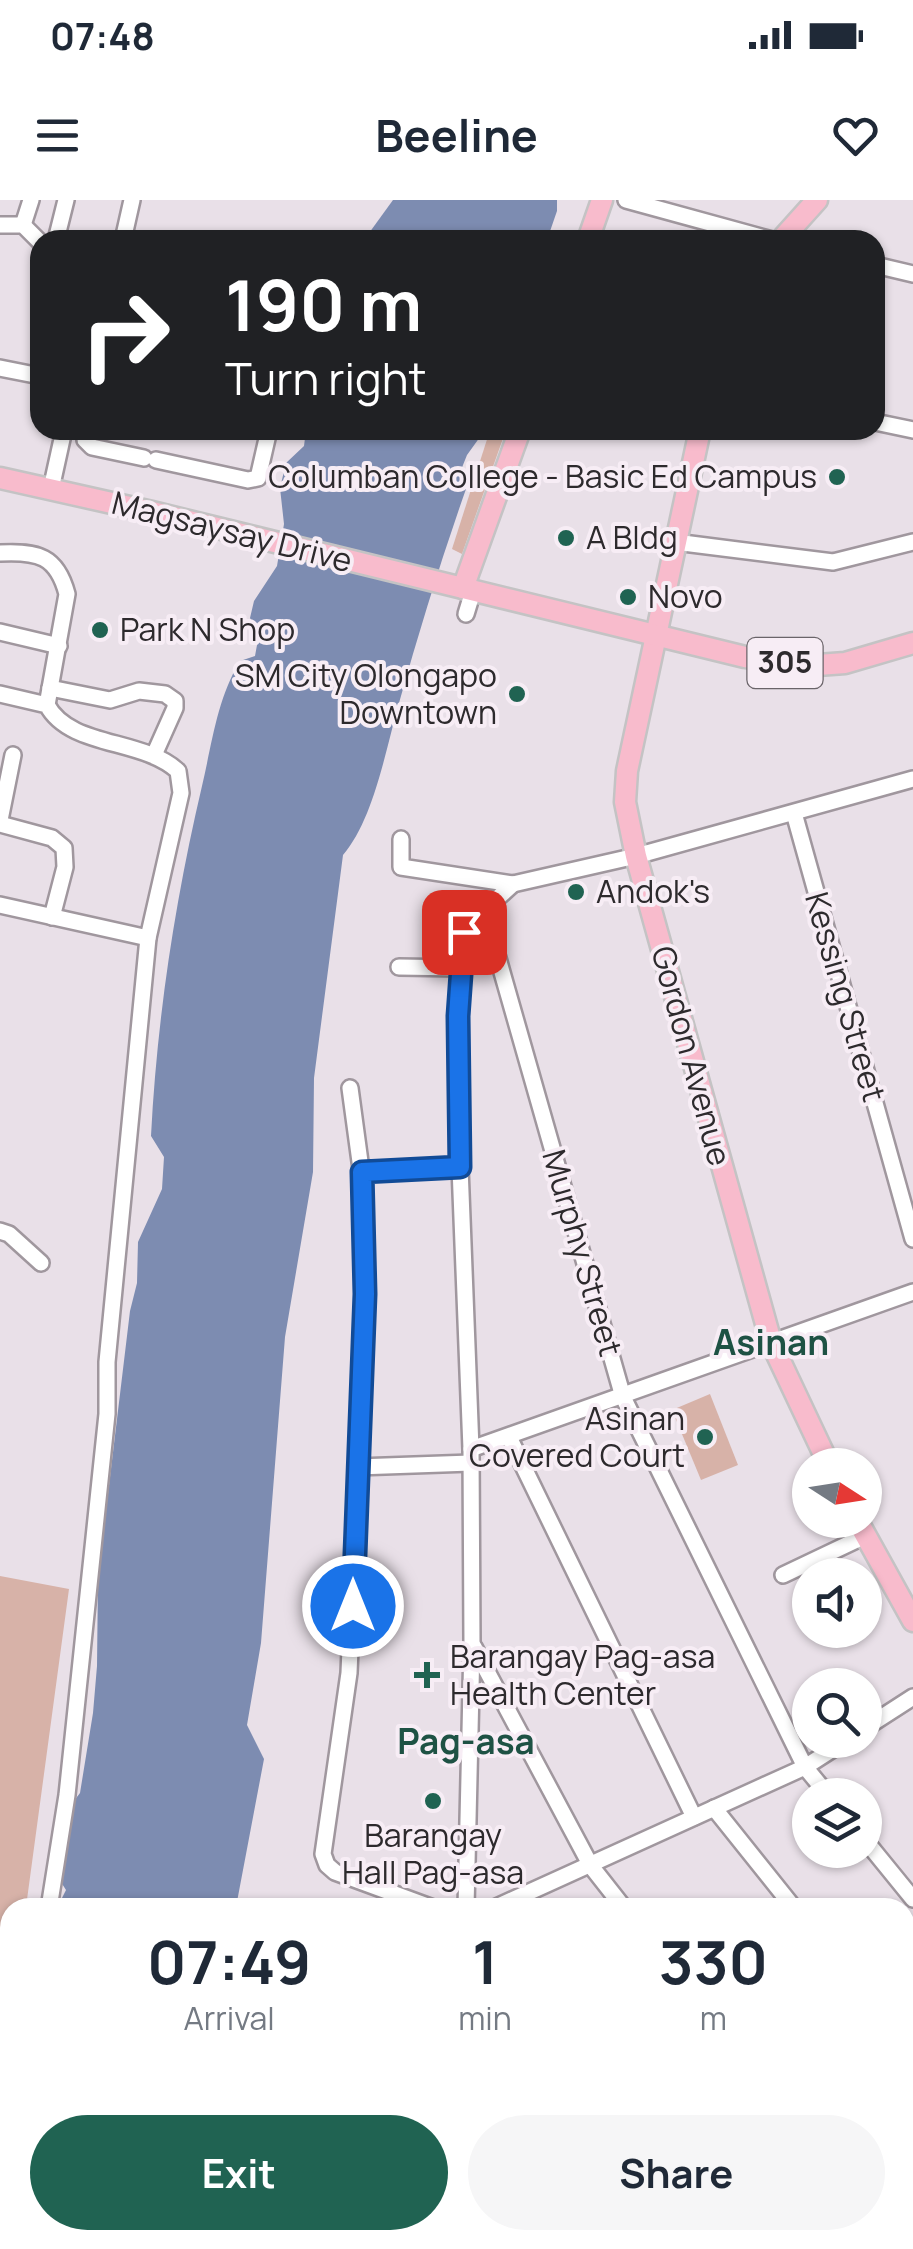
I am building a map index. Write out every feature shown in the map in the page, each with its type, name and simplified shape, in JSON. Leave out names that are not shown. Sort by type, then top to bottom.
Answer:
[{"type":"main road","points":[[592,230],[602,200]]},
{"type":"main road","points":[[790,230],[817,200]]},
{"type":"main road","points":[[468,589],[517,440]]},
{"type":"main road","name":"Gordon Avenue","points":[[698,440],[627,771],[626,802],[636,856],[771,1342],[821,1448]]},
{"type":"main road","name":"Magsaysay Drive","points":[[0,478],[468,589]]},
{"type":"main road","name":"305","points":[[468,589],[744,657],[804,666],[844,663],[913,643]]},
{"type":"main road","points":[[867,1538],[913,1621]]},
{"type":"street","points":[[23,225],[31,200]]},
{"type":"street","points":[[58,230],[66,200]]},
{"type":"street","points":[[125,230],[132,200]]},
{"type":"street","points":[[626,200],[736,230]]},
{"type":"street","points":[[0,225],[23,225],[30,232]]},
{"type":"street","points":[[885,267],[913,274]]},
{"type":"street","points":[[0,368],[30,374]]},
{"type":"street","points":[[885,424],[913,430]]},
{"type":"street","points":[[51,489],[62,440]]},
{"type":"street","points":[[85,440],[92,447],[248,480],[258,478],[266,440]]},
{"type":"street","points":[[675,542],[833,562],[913,542]]},
{"type":"street","points":[[0,553],[23,552],[45,558],[56,566],[68,594],[49,696],[67,727],[154,755],[178,771],[181,793],[148,938],[107,1362],[107,1414],[67,1795],[51,1898]]},
{"type":"street","points":[[466,614],[468,589]]},
{"type":"street","points":[[0,632],[59,646]]},
{"type":"street","points":[[0,694],[110,700],[139,690],[170,697],[175,701],[174,708],[154,755]]},
{"type":"street","points":[[13,755],[0,822],[52,838],[64,848],[66,867],[52,917]]},
{"type":"street","points":[[401,839],[401,867],[513,884],[636,856],[913,779]]},
{"type":"street","name":"Kessing Street","points":[[794,813],[913,1239]]},
{"type":"street","points":[[466,1898],[472,1644],[471,1456],[460,1167],[460,968],[464,932],[513,884]]},
{"type":"street","points":[[0,905],[148,938]]},
{"type":"street","name":"Murphy Street","points":[[484,909],[622,1397],[805,1767],[814,1778]]},
{"type":"street","points":[[399,967],[460,968]]},
{"type":"street","points":[[350,1088],[362,1172],[365,1294],[349,1673],[323,1854],[335,1872],[406,1898]]},
{"type":"street","points":[[362,1172],[460,1167]]},
{"type":"street","points":[[0,1231],[9,1234],[41,1263]]},
{"type":"street","points":[[357,1467],[471,1456],[509,1437],[913,1292]]},
{"type":"street","points":[[509,1437],[694,1817]]},
{"type":"street","points":[[783,1575],[844,1538]]},
{"type":"street","points":[[472,1644],[591,1866],[616,1898]]},
{"type":"street","points":[[882,1717],[913,1697]]},
{"type":"street","points":[[517,1898],[819,1758]]},
{"type":"street","points":[[714,1808],[786,1898]]},
{"type":"street","points":[[882,1861],[912,1898]]},
{"type":"shaded area","points":[[487,440],[502,440],[462,554],[452,549]]},
{"type":"shaded area","name":"Asinan Covered Court","points":[[710,1394],[738,1465],[701,1480],[672,1410]]},
{"type":"shaded area","points":[[0,1576],[69,1589],[27,1898],[0,1898]]},
{"type":"water","points":[[393,200],[557,200],[550,230],[371,230]]},
{"type":"water","points":[[305,440],[478,440],[459,475],[466,489],[422,622],[378,782],[363,822],[343,855],[314,1078],[313,1172],[285,1337],[261,1643],[247,1725],[264,1759],[238,1898],[62,1898],[66,1890],[59,1879],[67,1810],[80,1793],[93,1713],[98,1577],[130,1311],[137,1283],[138,1242],[162,1189],[164,1157],[151,1136],[176,916],[216,722],[240,661],[255,656],[259,634],[250,618],[254,601],[277,566],[284,524],[280,488],[286,463],[304,446]]},
{"type":"place","name":"Columban College - Basic Ed Campus","points":[[837,477]]},
{"type":"place","name":"A Bldg","points":[[566,538]]},
{"type":"place","name":"Novo","points":[[628,597]]},
{"type":"place","name":"Park N Shop","points":[[100,630]]},
{"type":"place","name":"SM City Olongapo Downtown","points":[[517,694]]},
{"type":"place","name":"Andok's","points":[[576,892]]},
{"type":"place","name":"Asinan Covered Court","points":[[705,1437]]},
{"type":"place","name":"Barangay Pag-asa Health Center","points":[[427,1675]]},
{"type":"place","name":"Barangay Hall Pag-asa","points":[[433,1801]]},
{"type":"district","name":"Asinan","points":[[771,1343]]},
{"type":"district","name":"Pag-asa","points":[[466,1742]]},
{"type":"route","points":[[353,1606],[365,1294],[362,1172],[460,1167],[458,1016],[464,932]]}]
